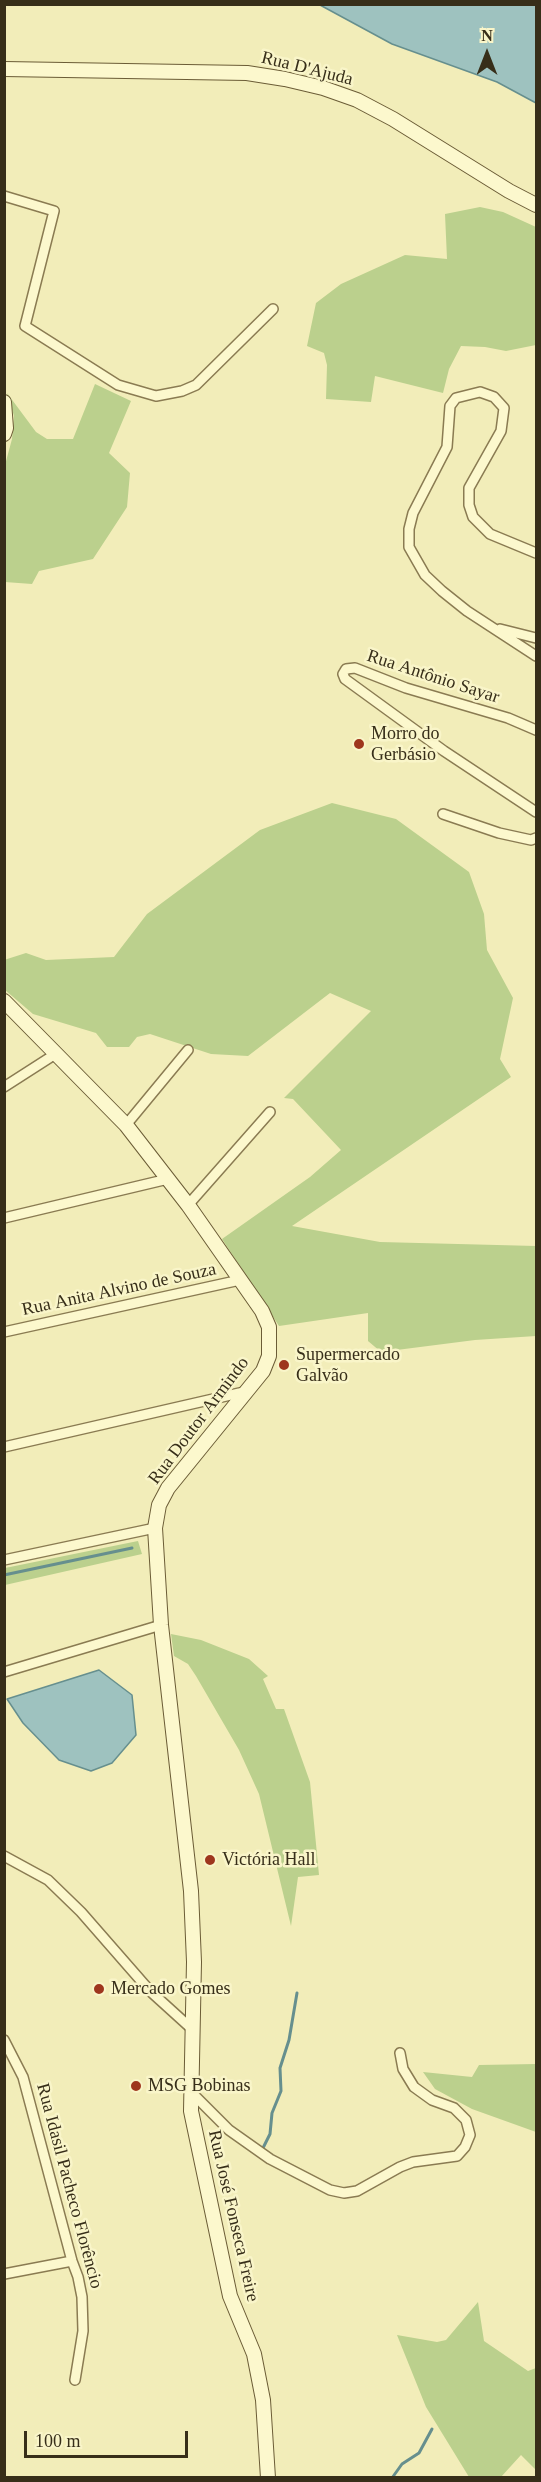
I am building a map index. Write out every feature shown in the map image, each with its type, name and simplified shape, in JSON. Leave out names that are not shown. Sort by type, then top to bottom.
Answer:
[{"type":"street","name":"Rua D'Ajuda","points":[[4,69],[247,73],[285,78],[357,100],[393,118],[501,186],[537,205]]},
{"type":"street","points":[[4,196],[54,211],[25,326],[118,385],[156,396],[182,391],[196,385],[273,309]]},
{"type":"street","points":[[537,553],[490,534],[473,517],[469,505],[469,488],[501,431],[504,408],[494,397],[480,392],[456,398],[450,406],[447,447],[413,513],[409,529],[409,548],[425,575],[442,591],[537,656]]},
{"type":"street","points":[[4,402],[6,428],[4,434]]},
{"type":"street","points":[[492,627],[537,638]]},
{"type":"street","name":"Rua Antônio Sayar","points":[[537,730],[508,718],[406,688],[355,668],[346,669],[342,674],[345,679],[444,751],[537,812]]},
{"type":"street","points":[[443,814],[499,833],[531,840],[537,838]]},
{"type":"street","name":"Rua Doutor Armindo","points":[[4,1000],[126,1125],[188,1205],[262,1311],[269,1326],[269,1356],[263,1371],[168,1488],[159,1505],[155,1528],[161,1625],[191,1891],[193,2030]]},
{"type":"street","points":[[126,1125],[188,1050]]},
{"type":"street","points":[[4,1087],[57,1053]]},
{"type":"street","points":[[188,1205],[270,1112]]},
{"type":"street","points":[[4,1218],[168,1179]]},
{"type":"street","name":"Rua Anita Alvino de Souza","points":[[4,1332],[240,1280]]},
{"type":"street","points":[[4,1447],[249,1391]]},
{"type":"street","points":[[4,1560],[155,1528]]},
{"type":"street","points":[[4,1672],[161,1625]]},
{"type":"street","points":[[4,1856],[48,1880],[81,1912],[150,1991],[193,2030]]},
{"type":"street","name":"Rua José Fonseca Freire","points":[[193,2030],[191,2111],[230,2296],[254,2354],[263,2400],[268,2478]]},
{"type":"street","name":"Rua Idasil Pacheco Florêncio","points":[[4,2040],[23,2077],[82,2296],[83,2331],[75,2380]]},
{"type":"street","points":[[192,2093],[229,2130],[270,2159],[330,2190],[344,2193],[357,2191],[413,2162],[457,2156],[465,2147],[470,2135],[466,2120],[454,2108],[432,2100],[414,2086],[403,2069],[400,2053]]},
{"type":"street","points":[[4,2274],[72,2261]]},
{"type":"green space","points":[[480,207],[503,212],[536,227],[536,345],[506,351],[461,346],[449,369],[443,393],[375,376],[371,402],[326,399],[327,365],[324,353],[307,346],[316,303],[341,284],[405,255],[447,259],[445,214]]},
{"type":"green space","points":[[95,384],[131,401],[109,453],[130,473],[127,507],[93,559],[39,571],[32,584],[5,582],[5,465],[12,439],[14,416],[7,393],[36,432],[47,439],[73,439]]},
{"type":"green space","points":[[332,803],[396,819],[469,872],[484,914],[487,950],[513,998],[500,1059],[511,1077],[292,1226],[380,1242],[536,1246],[536,1336],[475,1340],[381,1352],[368,1341],[368,1313],[279,1326],[222,1239],[310,1177],[341,1150],[293,1099],[284,1098],[371,1011],[330,993],[248,1056],[211,1054],[150,1034],[137,1037],[129,1047],[107,1047],[96,1033],[33,1014],[5,990],[4,960],[26,953],[46,960],[114,957],[147,914],[260,830]]},
{"type":"green space","points":[[138,1541],[142,1554],[5,1585],[5,1568]]},
{"type":"green space","points":[[171,1634],[201,1640],[249,1659],[268,1676],[263,1679],[276,1709],[284,1709],[310,1782],[319,1875],[298,1877],[291,1926],[259,1794],[239,1750],[196,1676],[188,1664],[174,1656]]},
{"type":"green space","points":[[536,2064],[536,2132],[472,2109],[435,2089],[423,2072],[472,2077],[479,2065]]},
{"type":"green space","points":[[478,2302],[484,2341],[528,2371],[536,2368],[536,2470],[521,2455],[501,2477],[469,2477],[426,2407],[397,2335],[437,2342],[446,2340]]},
{"type":"water","points":[[320,5],[536,5],[536,103],[497,82],[392,44]]},
{"type":"water","points":[[99,1670],[132,1695],[136,1735],[112,1763],[91,1771],[59,1760],[23,1723],[7,1699]]},
{"type":"waterway","points":[[4,1575],[132,1548]]},
{"type":"waterway","points":[[262,2150],[270,2134],[272,2113],[281,2091],[280,2068],[289,2040],[297,1993]]},
{"type":"waterway","points":[[392,2478],[402,2464],[419,2453],[432,2429]]},
{"type":"place","name":"Morro do Gerbásio","points":[[359,744]]},
{"type":"place","name":"Supermercado Galvão","points":[[284,1365]]},
{"type":"place","name":"Victória Hall","points":[[210,1860]]},
{"type":"place","name":"Mercado Gomes","points":[[99,1989]]},
{"type":"place","name":"MSG Bobinas","points":[[136,2086]]}]
